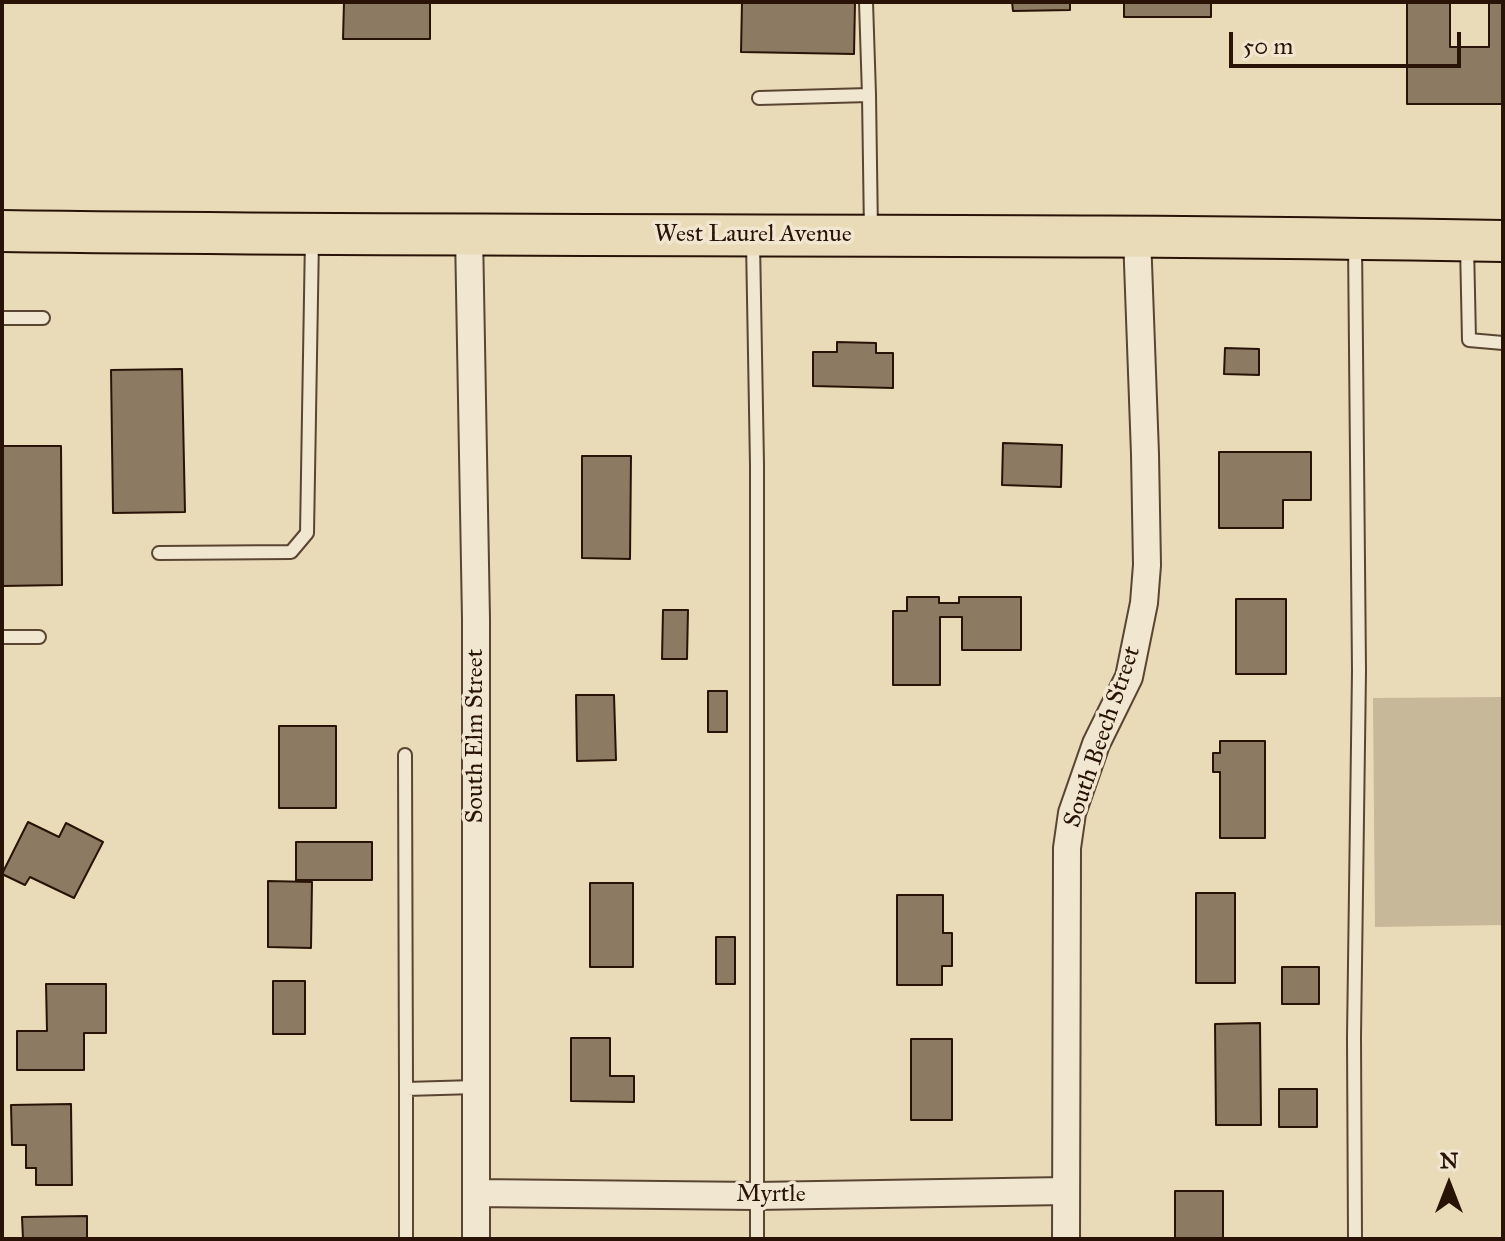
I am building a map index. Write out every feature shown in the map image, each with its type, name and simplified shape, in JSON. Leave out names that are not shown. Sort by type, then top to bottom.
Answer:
[{"type":"main road","name":"West Laurel Avenue","points":[[2,231],[1485,240]]},
{"type":"street","name":"South Elm Street","points":[[469,234],[476,619],[476,1239]]},
{"type":"street","name":"South Beech Street","points":[[1066,1239],[1067,848],[1072,813],[1096,744],[1129,677],[1144,603],[1147,565],[1137,236]]},
{"type":"street","name":"Myrtle","points":[[476,1193],[756,1196],[1065,1191]]},
{"type":"lane","points":[[866,2],[871,235]]},
{"type":"lane","points":[[759,98],[869,95]]},
{"type":"lane","points":[[159,553],[291,552],[307,533],[312,235]]},
{"type":"lane","points":[[753,235],[757,465],[757,1239]]},
{"type":"lane","points":[[1355,239],[1359,671],[1354,1037],[1355,1239]]},
{"type":"lane","points":[[1485,240],[1469,340],[1503,343]]},
{"type":"lane","points":[[2,318],[43,318]]},
{"type":"lane","points":[[2,637],[39,637]]},
{"type":"lane","points":[[405,755],[406,1239]]},
{"type":"lane","points":[[406,1089],[475,1087]]},
{"type":"shaded area","points":[[1503,697],[1503,925],[1375,927],[1373,698]]},
{"type":"building","points":[[344,2],[430,2],[430,39],[343,39]]},
{"type":"building","points":[[742,2],[855,2],[854,54],[741,52]]},
{"type":"building","points":[[1012,2],[1070,2],[1070,10],[1013,11]]},
{"type":"building","points":[[1124,2],[1211,2],[1211,17],[1124,17]]},
{"type":"building","points":[[1407,2],[1450,2],[1450,47],[1489,47],[1489,2],[1503,2],[1503,104],[1407,104]]},
{"type":"building","points":[[837,342],[876,343],[876,353],[893,353],[893,388],[813,386],[813,352],[837,352]]},
{"type":"building","points":[[1225,348],[1259,349],[1259,375],[1224,374]]},
{"type":"building","points":[[182,369],[185,512],[113,513],[111,370]]},
{"type":"building","points":[[1003,443],[1062,445],[1061,487],[1002,485]]},
{"type":"building","points":[[2,446],[61,446],[62,585],[2,586]]},
{"type":"building","points":[[1219,452],[1311,452],[1311,500],[1283,500],[1283,528],[1219,528]]},
{"type":"building","points":[[582,456],[631,456],[630,559],[582,558]]},
{"type":"building","points":[[907,597],[939,597],[939,603],[959,603],[959,597],[1021,597],[1021,650],[962,650],[962,617],[940,617],[940,685],[893,685],[893,611],[907,611]]},
{"type":"building","points":[[1236,599],[1286,599],[1286,674],[1236,674]]},
{"type":"building","points":[[663,610],[688,610],[687,659],[662,659]]},
{"type":"building","points":[[708,691],[727,691],[727,732],[708,732]]},
{"type":"building","points":[[576,695],[614,695],[616,760],[577,761]]},
{"type":"building","points":[[279,726],[336,726],[336,808],[279,808]]},
{"type":"building","points":[[1220,741],[1265,741],[1265,838],[1220,838],[1220,772],[1213,772],[1213,753],[1220,753]]},
{"type":"building","points":[[28,822],[59,837],[66,823],[103,842],[74,898],[30,877],[25,885],[2,874]]},
{"type":"building","points":[[296,842],[372,842],[372,880],[296,880]]},
{"type":"building","points":[[268,881],[312,882],[311,948],[268,947]]},
{"type":"building","points":[[590,883],[633,883],[633,967],[590,967]]},
{"type":"building","points":[[1196,893],[1235,893],[1235,983],[1196,983]]},
{"type":"building","points":[[897,895],[943,895],[943,933],[952,933],[952,966],[942,966],[942,985],[897,985]]},
{"type":"building","points":[[716,937],[735,937],[735,984],[716,984]]},
{"type":"building","points":[[1282,967],[1319,967],[1319,1004],[1282,1004]]},
{"type":"building","points":[[273,981],[305,981],[305,1034],[273,1034]]},
{"type":"building","points":[[46,984],[106,984],[106,1033],[84,1033],[84,1070],[17,1070],[17,1031],[47,1031]]},
{"type":"building","points":[[1260,1023],[1261,1125],[1216,1125],[1215,1024]]},
{"type":"building","points":[[571,1038],[610,1038],[610,1076],[634,1076],[634,1102],[571,1101]]},
{"type":"building","points":[[911,1039],[952,1039],[952,1120],[911,1120]]},
{"type":"building","points":[[1279,1089],[1317,1089],[1317,1127],[1279,1127]]},
{"type":"building","points":[[71,1104],[72,1185],[36,1185],[36,1168],[26,1168],[26,1145],[12,1145],[11,1105]]},
{"type":"building","points":[[1175,1191],[1223,1191],[1223,1239],[1175,1239]]},
{"type":"building","points":[[87,1216],[87,1239],[23,1239],[22,1217]]}]
